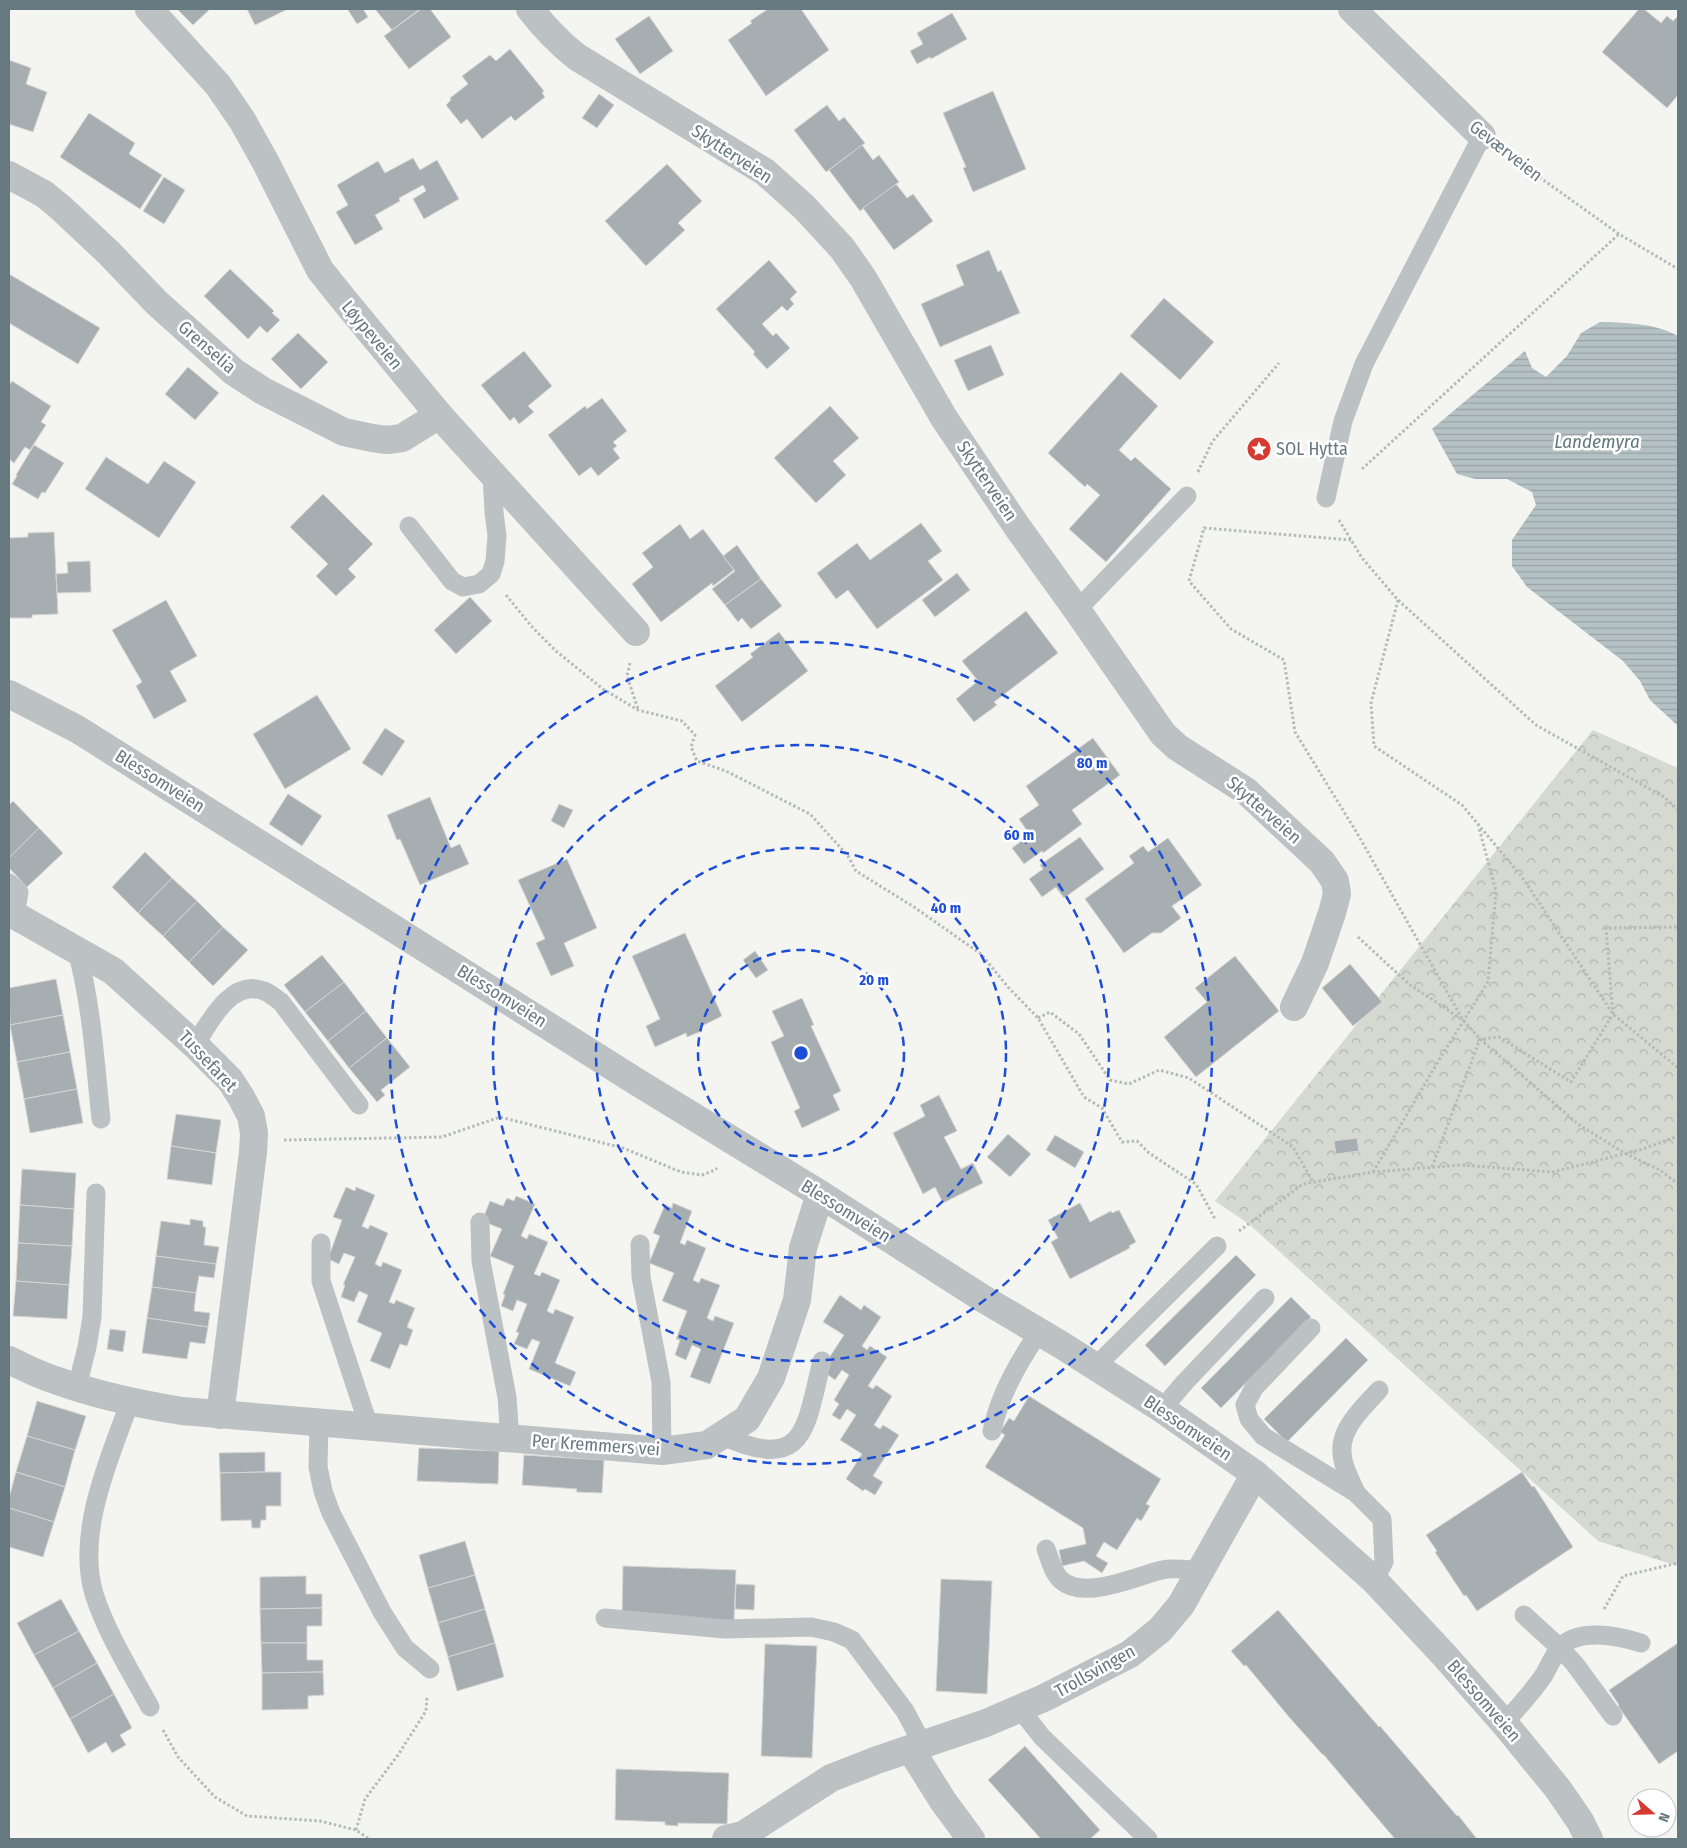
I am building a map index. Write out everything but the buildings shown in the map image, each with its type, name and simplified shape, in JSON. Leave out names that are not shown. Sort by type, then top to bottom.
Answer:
[{"type":"street","name":"Løypeveien","points":[[148,9],[218,85],[242,120],[320,270],[439,415],[636,632]]},
{"type":"street","name":"Skytterveien","points":[[530,9],[544,28],[577,57],[765,172],[804,207],[842,248],[863,278],[944,418],[1018,528],[1163,734],[1177,747],[1246,791],[1322,862],[1336,881],[1337,894],[1315,963],[1294,1007]]},
{"type":"street","name":"Geværveien","points":[[1352,9],[1482,136]]},
{"type":"street","name":"Grenselia","points":[[9,175],[44,194],[60,207],[109,253],[157,303],[234,372],[263,391],[344,432],[372,438],[387,440],[402,438],[439,415]]},
{"type":"street","name":"Blessomveien","points":[[9,694],[77,728],[820,1194],[982,1298],[1095,1367],[1162,1410],[1255,1474],[1374,1580],[1444,1655],[1504,1723],[1558,1789],[1590,1839]]},
{"type":"street","name":"Tussefaret","points":[[12,914],[113,971],[195,1045],[230,1080],[251,1116],[254,1141],[220,1414]]},
{"type":"street","name":"Per Kremmers vei","points":[[9,1360],[53,1380],[130,1402],[182,1411],[662,1451],[707,1444],[747,1419],[771,1378],[797,1300],[803,1248],[820,1194]]},
{"type":"street","name":"Trollsvingen","points":[[726,1839],[743,1835],[831,1778],[1020,1709],[1130,1654],[1160,1630],[1181,1605],[1255,1474]]},
{"type":"street","points":[[917,1747],[943,1801],[971,1839]]},
{"type":"lane","points":[[1326,498],[1343,421],[1364,364],[1482,136]]},
{"type":"lane","points":[[409,526],[452,581],[463,587],[479,584],[491,574],[495,561],[497,536],[492,473]]},
{"type":"lane","points":[[1077,610],[1187,496]]},
{"type":"lane","points":[[9,883],[19,892],[12,914]]},
{"type":"lane","points":[[77,951],[85,979],[90,1013],[101,1119]]},
{"type":"lane","points":[[195,1045],[218,1010],[231,997],[248,988],[264,991],[281,1002],[359,1106]]},
{"type":"lane","points":[[77,1387],[92,1317],[96,1192]]},
{"type":"lane","points":[[480,1222],[481,1261],[507,1397],[510,1438]]},
{"type":"lane","points":[[321,1243],[321,1282],[369,1427]]},
{"type":"lane","points":[[640,1244],[641,1276],[661,1382],[662,1451]]},
{"type":"lane","points":[[1095,1367],[1217,1246]]},
{"type":"lane","points":[[1162,1410],[1185,1382],[1266,1298]]},
{"type":"lane","points":[[1311,1328],[1254,1388],[1245,1405],[1249,1419],[1263,1436],[1356,1493],[1382,1519],[1384,1562],[1374,1580]]},
{"type":"lane","points":[[992,1431],[995,1414],[1028,1348],[1039,1332]]},
{"type":"lane","points":[[721,1436],[745,1446],[771,1450],[790,1445],[799,1438],[806,1427],[822,1361]]},
{"type":"lane","points":[[1356,1493],[1342,1459],[1343,1440],[1348,1425],[1379,1390]]},
{"type":"lane","points":[[130,1402],[106,1465],[91,1520],[90,1568],[94,1593],[111,1636],[150,1706]]},
{"type":"lane","points":[[319,1423],[318,1467],[323,1491],[331,1513],[382,1612],[405,1648],[430,1669]]},
{"type":"lane","points":[[1046,1549],[1053,1568],[1061,1581],[1090,1589],[1163,1570],[1201,1571]]},
{"type":"lane","points":[[1524,1615],[1560,1648],[1613,1716]]},
{"type":"lane","points":[[605,1618],[724,1629],[811,1627],[834,1632],[852,1640],[905,1711],[917,1747]]},
{"type":"lane","points":[[1504,1723],[1544,1675],[1560,1648],[1570,1640],[1589,1635],[1623,1637],[1641,1643]]},
{"type":"lane","points":[[1020,1709],[1042,1737],[1148,1839]]},
{"type":"path","name":"Geværveien","points":[[1482,136],[1619,234],[1678,269]]},
{"type":"path","points":[[1619,234],[1350,480],[1326,498],[1362,558],[1398,600],[1536,725],[1664,798],[1678,810]]},
{"type":"path","points":[[1187,496],[1212,442],[1279,363]]},
{"type":"path","points":[[1351,540],[1204,528],[1189,581],[1231,629],[1284,660],[1295,732],[1357,832],[1463,1020],[1480,1039],[1578,1124],[1626,1154],[1660,1170],[1678,1184]]},
{"type":"path","points":[[491,574],[510,601],[556,651],[603,689],[638,710],[682,720],[695,736],[691,747],[697,761],[726,771],[810,814],[848,856],[856,871],[914,907],[981,954],[1008,987],[1038,1018],[1084,1097],[1102,1108],[1122,1142],[1137,1141],[1149,1153],[1196,1184],[1219,1226],[1217,1246]]},
{"type":"path","points":[[1398,600],[1371,703],[1374,746],[1462,805],[1522,877],[1613,1014],[1678,1068]]},
{"type":"path","points":[[636,632],[627,676],[638,710]]},
{"type":"path","points":[[1373,1172],[1463,1020],[1488,982],[1496,891],[1478,825]]},
{"type":"path","points":[[1332,913],[1410,985],[1463,1020]]},
{"type":"path","points":[[1480,1039],[1499,1037],[1570,1082],[1613,1014],[1606,928],[1678,927]]},
{"type":"path","points":[[1038,1018],[1050,1012],[1079,1034],[1110,1080],[1129,1084],[1159,1070],[1189,1078],[1248,1119],[1293,1147],[1313,1182]]},
{"type":"path","points":[[1432,1167],[1480,1039]]},
{"type":"path","points":[[254,1141],[442,1138],[500,1117],[623,1148],[681,1172],[702,1175],[715,1170],[734,1141]]},
{"type":"path","points":[[1217,1246],[1303,1184],[1373,1172],[1461,1165],[1553,1172],[1644,1149],[1678,1136]]},
{"type":"path","points":[[1589,1635],[1623,1576],[1678,1563]]},
{"type":"path","points":[[356,1830],[365,1799],[398,1755],[426,1711],[430,1669]]},
{"type":"path","points":[[150,1706],[178,1757],[215,1798],[247,1816],[320,1821],[356,1830],[369,1839]]},
{"type":"green space","points":[[1593,730],[1678,768],[1678,1566],[1598,1541],[1249,1224],[1215,1201]]},
{"type":"water","name":"Landemyra","points":[[1600,322],[1650,326],[1678,336],[1678,726],[1650,700],[1640,681],[1623,661],[1527,587],[1512,566],[1512,540],[1536,505],[1532,492],[1507,479],[1475,479],[1457,474],[1432,429],[1525,351],[1532,368],[1546,377],[1567,356],[1581,333]]},
{"type":"place","name":"SOL Hytta","points":[[1259,449]]}]
